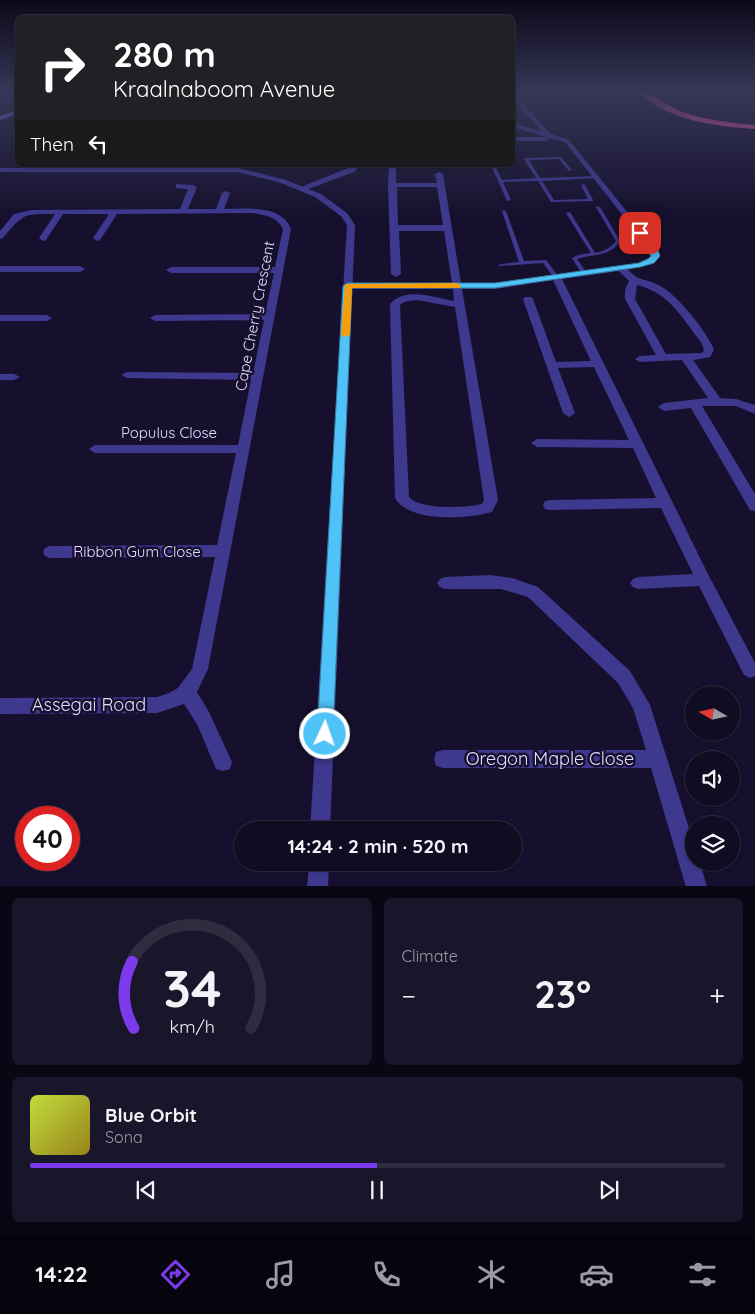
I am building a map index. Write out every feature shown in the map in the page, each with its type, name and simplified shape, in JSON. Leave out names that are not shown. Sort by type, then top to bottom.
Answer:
[{"type":"street","points":[[348,286],[506,285],[648,263],[656,256],[596,177],[563,139],[538,132]]},
{"type":"street","points":[[515,139],[563,139]]},
{"type":"street","points":[[0,170],[148,167],[238,170],[276,178],[335,205],[351,225],[320,821]]},
{"type":"street","points":[[300,189],[355,167]]},
{"type":"street","points":[[392,167],[396,274]]},
{"type":"street","points":[[439,174],[461,305],[490,500],[487,508],[479,510],[418,510],[408,506],[402,498],[395,304],[402,299],[422,297],[448,304],[461,305]]},
{"type":"street","points":[[392,184],[440,185]]},
{"type":"street","points":[[179,186],[193,187],[184,211]]},
{"type":"street","points":[[219,211],[226,193]]},
{"type":"street","points":[[43,238],[61,211]]},
{"type":"street","name":"Cape Cherry Crescent","points":[[2,232],[15,218],[23,214],[61,211],[264,212],[283,222],[287,230],[200,669],[195,681],[182,696]]},
{"type":"street","points":[[108,230],[118,211]]},
{"type":"street","points":[[97,238],[118,211]]},
{"type":"street","points":[[394,228],[447,228]]},
{"type":"street","points":[[621,268],[634,281],[656,287],[669,295],[708,347],[706,355],[686,358],[640,359]]},
{"type":"street","points":[[0,270],[80,269]]},
{"type":"street","points":[[171,270],[278,270]]},
{"type":"street","points":[[556,277],[703,580],[750,670]]},
{"type":"street","points":[[634,281],[630,290],[630,299],[663,358]]},
{"type":"street","points":[[528,299],[569,413]]},
{"type":"street","points":[[155,318],[269,317]]},
{"type":"street","points":[[0,318],[47,318]]},
{"type":"street","points":[[686,358],[717,402]]},
{"type":"street","points":[[552,365],[599,364]]},
{"type":"street","points":[[127,375],[259,377]]},
{"type":"street","points":[[0,377],[14,376]]},
{"type":"street","points":[[664,407],[736,402],[755,410]]},
{"type":"street","points":[[694,405],[755,506]]},
{"type":"street","points":[[537,443],[638,444]]},
{"type":"street","name":"Populus Close","points":[[96,449],[244,448]]},
{"type":"street","points":[[550,505],[665,503]]},
{"type":"street","name":"Ribbon Gum Close","points":[[50,552],[224,551]]},
{"type":"street","points":[[638,583],[703,580]]},
{"type":"street","points":[[445,583],[504,582],[517,584],[532,592],[624,677],[641,705],[697,886]]},
{"type":"street","points":[[182,696],[203,718],[223,762]]},
{"type":"street","name":"Assegai Road","points":[[0,706],[157,705],[182,696]]},
{"type":"street","name":"Oregon Maple Close","points":[[443,759],[657,759]]},
{"type":"street","points":[[318,886],[319,871]]},
{"type":"lane","points":[[570,170],[560,158],[526,159],[550,200],[557,202],[591,200],[583,185]]},
{"type":"lane","points":[[494,167],[509,200]]},
{"type":"lane","points":[[501,181],[596,177]]},
{"type":"lane","points":[[584,273],[574,258],[613,249],[618,241],[598,207]]},
{"type":"lane","points":[[504,211],[522,263]]},
{"type":"lane","points":[[568,214],[594,254]]},
{"type":"lane","points":[[501,265],[545,261],[556,277]]},
{"type":"slow traffic","points":[[345,335],[348,286],[457,286]]},
{"type":"route","points":[[325,734],[348,286],[495,286],[640,265],[648,263],[656,256],[654,250],[640,233]]}]
